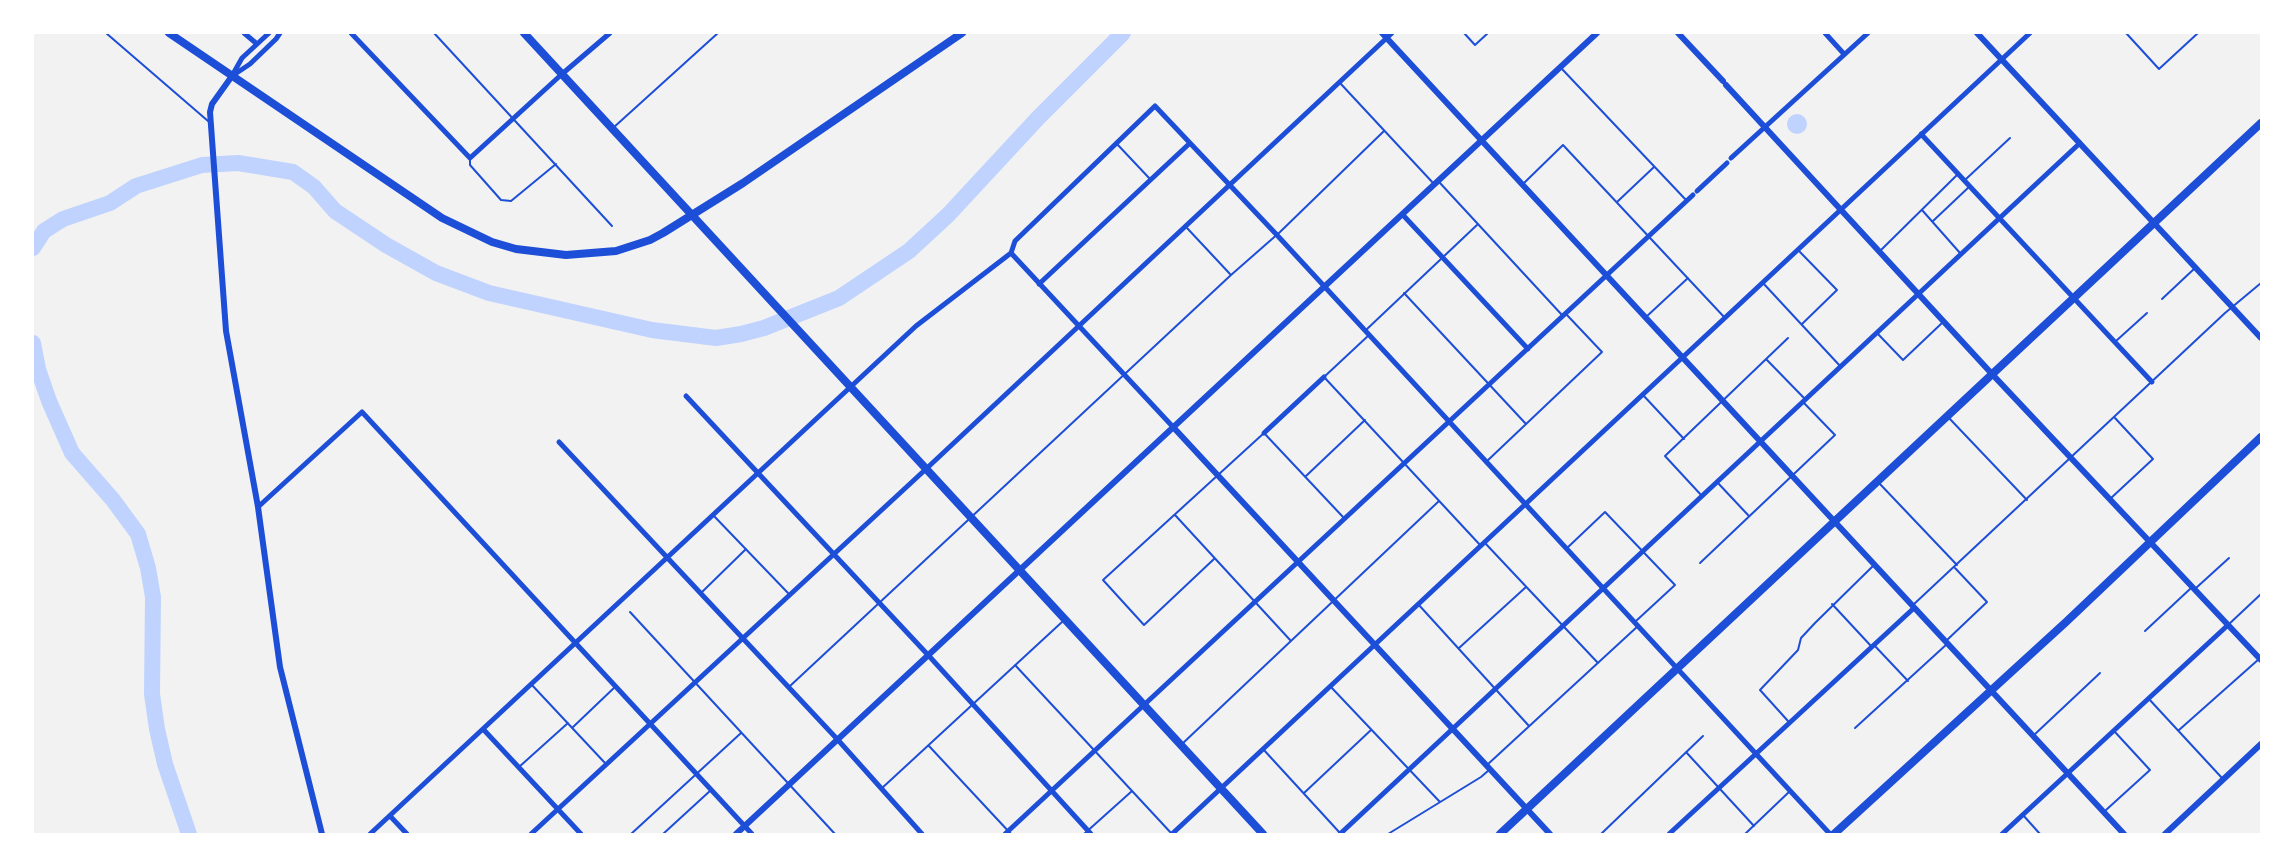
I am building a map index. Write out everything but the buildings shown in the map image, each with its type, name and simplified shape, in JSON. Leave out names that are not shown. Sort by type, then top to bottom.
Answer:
[{"type":"main road","points":[[169,33],[442,218],[471,233],[516,249],[541,253],[591,254],[616,251],[650,240],[697,213],[962,33]]},
{"type":"main road","points":[[524,33],[1263,834]]},
{"type":"main road","points":[[1500,834],[2261,123]]},
{"type":"main road","points":[[1834,834],[2150,543],[2261,437]]},
{"type":"street","points":[[244,33],[257,44]]},
{"type":"street","points":[[269,33],[242,58],[212,104],[210,123],[226,331],[258,507],[280,667],[322,834]]},
{"type":"street","points":[[232,76],[250,64],[276,39],[279,33]]},
{"type":"street","points":[[351,33],[470,158],[610,33]]},
{"type":"street","points":[[736,834],[1597,33]]},
{"type":"street","points":[[1678,33],[1992,374],[2261,658]]},
{"type":"street","points":[[1825,33],[1844,54]]},
{"type":"street","points":[[1008,833],[1868,33]]},
{"type":"street","points":[[1977,33],[2261,338]]},
{"type":"street","points":[[1172,834],[2030,33]]},
{"type":"street","points":[[531,834],[1340,83],[1387,35],[1480,140],[2124,834]]},
{"type":"street","points":[[370,834],[916,326],[1011,253],[1015,241],[1115,142],[1155,106],[1830,834]]},
{"type":"street","points":[[1921,134],[2152,382]]},
{"type":"street","points":[[1039,284],[1190,143]]},
{"type":"street","points":[[1341,834],[2080,143]]},
{"type":"street","points":[[1402,214],[1528,349]]},
{"type":"street","points":[[1011,253],[1550,834]]},
{"type":"street","points":[[1264,433],[1324,376]]},
{"type":"street","points":[[686,396],[1053,790],[1088,833]]},
{"type":"street","points":[[258,507],[362,412],[752,834]]},
{"type":"street","points":[[559,442],[838,740],[922,834]]},
{"type":"street","points":[[1669,834],[1913,607]]},
{"type":"street","points":[[2002,834],[2228,625]]},
{"type":"street","points":[[483,729],[581,834]]},
{"type":"street","points":[[2164,834],[2261,744]]},
{"type":"street","points":[[390,816],[407,834]]},
{"type":"lane","points":[[106,33],[210,123]]},
{"type":"lane","points":[[434,33],[612,226]]},
{"type":"lane","points":[[613,128],[718,33]]},
{"type":"lane","points":[[1464,33],[1475,45],[1488,33]]},
{"type":"lane","points":[[2127,33],[2159,69],[2198,33]]},
{"type":"lane","points":[[1560,67],[1686,201]]},
{"type":"lane","points":[[1340,83],[1384,131],[1602,352],[1486,462]]},
{"type":"lane","points":[[788,687],[1384,131]]},
{"type":"lane","points":[[1965,180],[2010,138]]},
{"type":"lane","points":[[1115,142],[1150,179]]},
{"type":"lane","points":[[1522,184],[1563,145],[1725,318]]},
{"type":"lane","points":[[470,158],[470,165],[501,200],[511,201],[556,164]]},
{"type":"lane","points":[[1617,202],[1654,167]]},
{"type":"lane","points":[[1880,251],[1958,174]]},
{"type":"lane","points":[[1932,222],[1970,186]]},
{"type":"lane","points":[[1922,210],[1961,254]]},
{"type":"lane","points":[[1478,224],[1404,293],[1324,376],[1439,501],[1526,587],[1598,663]]},
{"type":"lane","points":[[1185,226],[1231,275]]},
{"type":"lane","points":[[1798,250],[1837,290],[1802,324]]},
{"type":"lane","points":[[2162,299],[2195,268]]},
{"type":"lane","points":[[1645,317],[1688,278]]},
{"type":"lane","points":[[1763,283],[1841,367]]},
{"type":"lane","points":[[1913,607],[2152,382],[2261,283]]},
{"type":"lane","points":[[1404,293],[1526,424]]},
{"type":"lane","points":[[2115,342],[2147,313]]},
{"type":"lane","points":[[1877,332],[1903,360],[1944,321]]},
{"type":"lane","points":[[1702,496],[1665,456],[1788,338]]},
{"type":"lane","points":[[1701,563],[1748,515],[1835,435],[1766,359]]},
{"type":"lane","points":[[1643,395],[1684,439]]},
{"type":"lane","points":[[1947,416],[2027,500]]},
{"type":"lane","points":[[2110,499],[2153,459],[2114,418]]},
{"type":"lane","points":[[1305,476],[1365,420]]},
{"type":"lane","points":[[1214,559],[1144,625],[1103,580],[1264,433],[1345,519]]},
{"type":"lane","points":[[1855,728],[1908,681],[1987,602],[1877,481]]},
{"type":"lane","points":[[1717,482],[1748,515]]},
{"type":"lane","points":[[1181,746],[1439,501]]},
{"type":"lane","points":[[1388,834],[1481,777],[1488,767],[1598,663],[1675,585],[1605,512],[1566,549]]},
{"type":"lane","points":[[713,515],[790,595]]},
{"type":"lane","points":[[1174,515],[1291,641]]},
{"type":"lane","points":[[701,593],[746,549]]},
{"type":"lane","points":[[2145,631],[2229,558]]},
{"type":"lane","points":[[1789,722],[1760,690],[1798,651],[1801,638],[1832,604],[1874,565]]},
{"type":"lane","points":[[1459,648],[1526,587]]},
{"type":"lane","points":[[2228,625],[2261,594]]},
{"type":"lane","points":[[1418,604],[1530,726]]},
{"type":"lane","points":[[1832,604],[1908,681]]},
{"type":"lane","points":[[630,612],[834,834]]},
{"type":"lane","points":[[881,789],[1064,620]]},
{"type":"lane","points":[[2179,730],[2261,658]]},
{"type":"lane","points":[[1015,665],[1172,834]]},
{"type":"lane","points":[[2033,736],[2100,673]]},
{"type":"lane","points":[[531,684],[606,764]]},
{"type":"lane","points":[[572,728],[616,686]]},
{"type":"lane","points":[[1330,686],[1440,802]]},
{"type":"lane","points":[[2148,698],[2223,779]]},
{"type":"lane","points":[[519,767],[568,723]]},
{"type":"lane","points":[[1304,793],[1371,730]]},
{"type":"lane","points":[[2103,812],[2150,770],[2113,731]]},
{"type":"lane","points":[[631,834],[741,733]]},
{"type":"lane","points":[[1601,834],[1703,736]]},
{"type":"lane","points":[[929,746],[1008,833]]},
{"type":"lane","points":[[1263,749],[1341,834]]},
{"type":"lane","points":[[1686,752],[1754,826]]},
{"type":"lane","points":[[663,834],[711,790]]},
{"type":"lane","points":[[1088,833],[1132,791]]},
{"type":"lane","points":[[1745,834],[1790,791]]},
{"type":"lane","points":[[2022,815],[2040,834]]},
{"type":"water","points":[[1797,114],[1804,117],[1807,124],[1804,131],[1797,134],[1790,131],[1787,124],[1790,117]]},
{"type":"waterway","points":[[33,248],[44,231],[63,219],[110,203],[136,186],[202,165],[238,163],[293,172],[314,187],[335,211],[386,245],[436,273],[489,293],[652,330],[716,338],[741,334],[764,328],[839,298],[909,251],[948,215],[1038,118],[1123,33]]},
{"type":"waterway","points":[[33,343],[38,369],[49,401],[72,453],[113,500],[138,534],[148,568],[153,597],[152,694],[157,729],[165,764],[189,834]]}]
